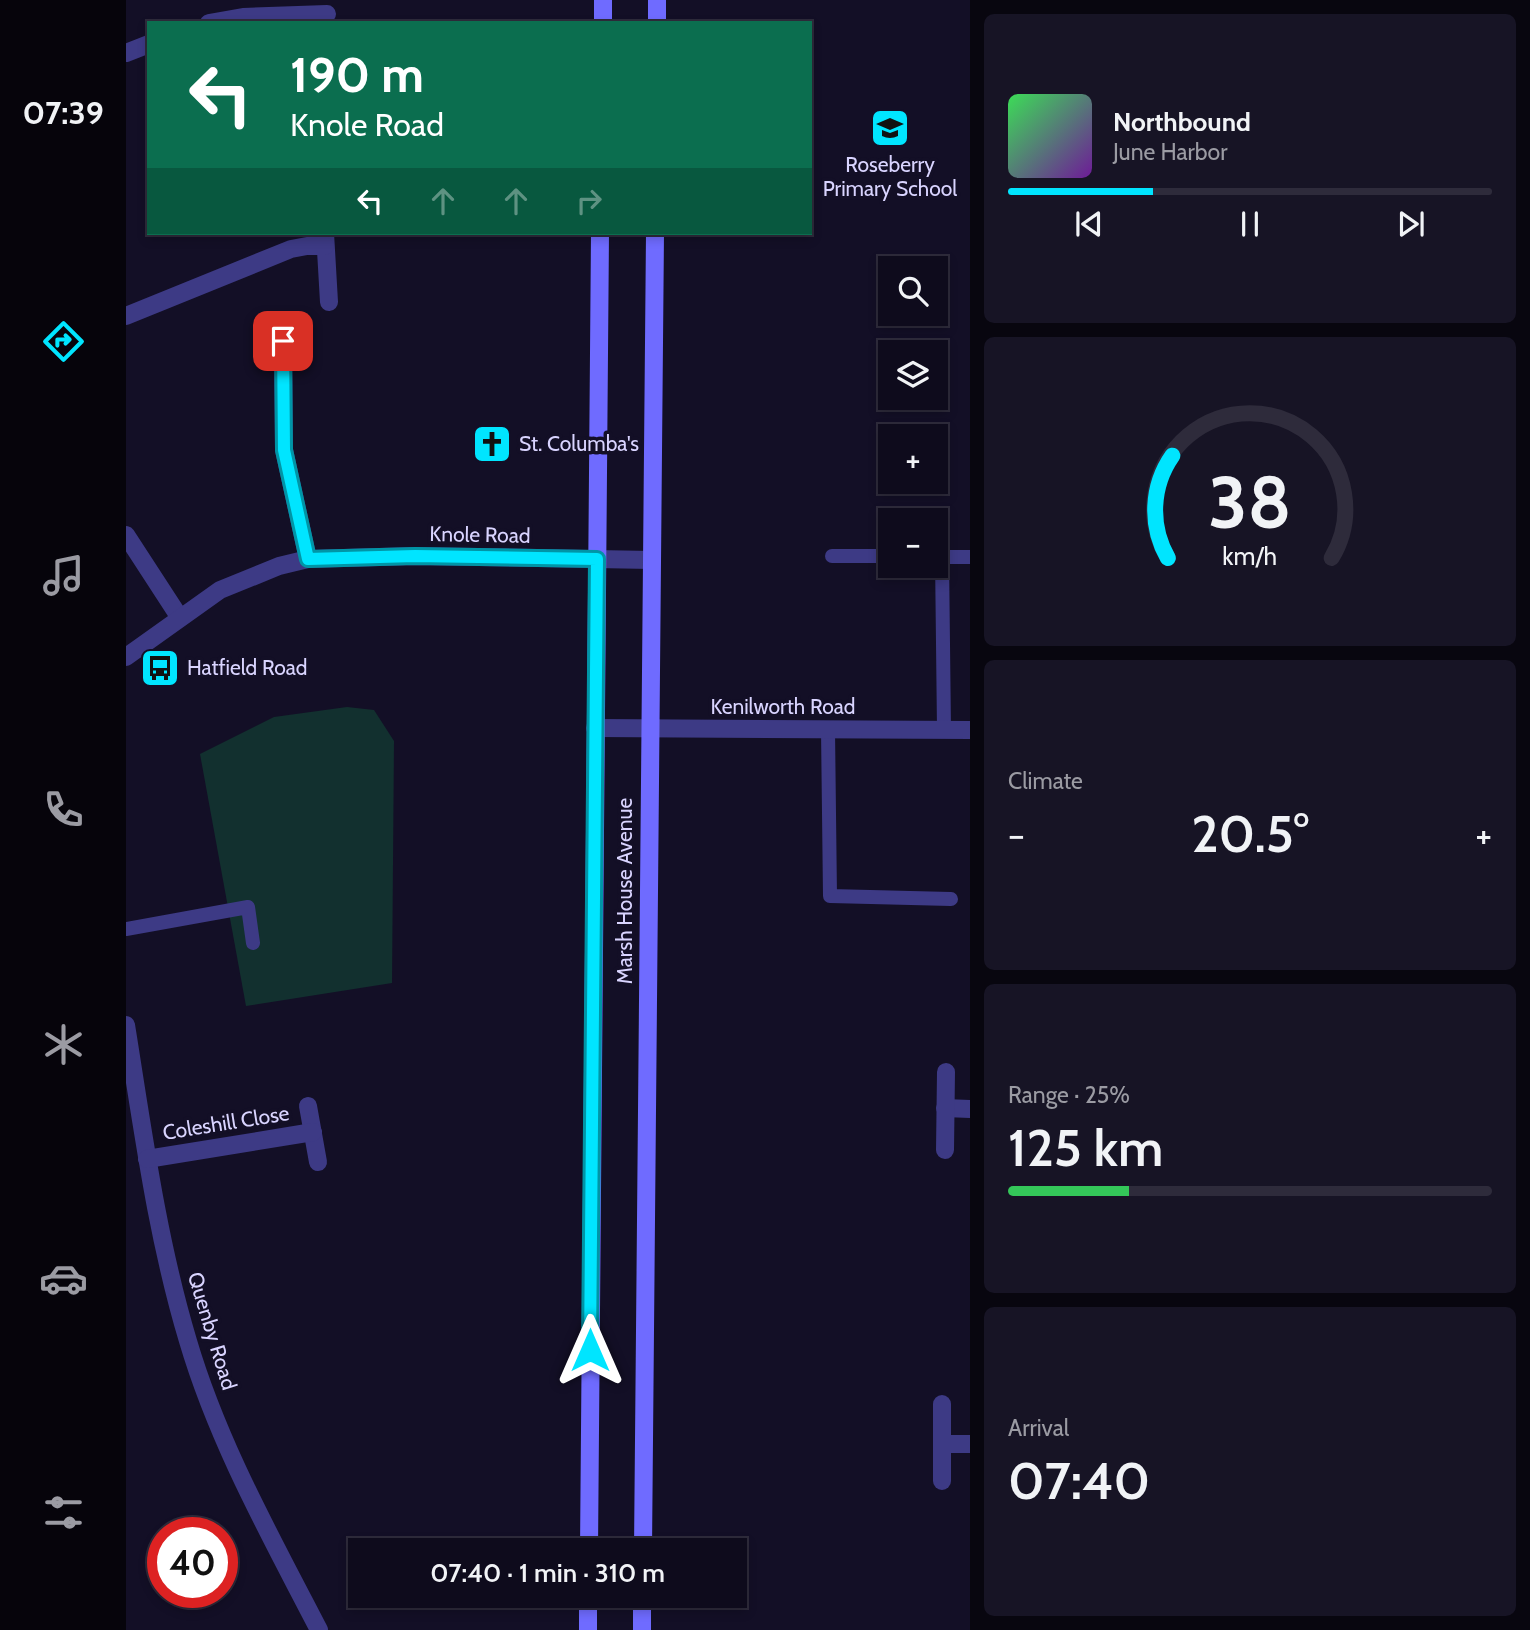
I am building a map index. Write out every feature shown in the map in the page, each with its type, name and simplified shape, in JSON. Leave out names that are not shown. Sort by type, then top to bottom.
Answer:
[{"type":"street","points":[[603,0],[603,21]]},
{"type":"street","points":[[657,0],[657,21]]},
{"type":"street","points":[[220,21],[327,12]]},
{"type":"street","points":[[126,53],[147,45]]},
{"type":"street","name":"Marsh House Avenue","points":[[589,1538],[600,235]]},
{"type":"street","name":"Marsh House Avenue","points":[[643,1538],[655,235]]},
{"type":"street","points":[[126,316],[291,249],[325,239],[329,302]]},
{"type":"street","points":[[262,341],[290,341],[284,450],[308,559]]},
{"type":"street","points":[[126,535],[180,618]]},
{"type":"street","name":"Knole Road","points":[[126,657],[220,590],[308,559],[415,556],[652,561]]},
{"type":"street","name":"Kenilworth Road","points":[[595,728],[970,730]]},
{"type":"street","name":"Quenby Road","points":[[126,1025],[147,1159],[167,1261],[188,1342],[211,1406],[257,1512],[319,1630]]},
{"type":"street","points":[[944,1150],[946,1072]]},
{"type":"street","name":"Coleshill Close","points":[[308,1106],[318,1162]]},
{"type":"street","points":[[945,1108],[970,1109]]},
{"type":"street","name":"Coleshill Close","points":[[147,1159],[313,1132]]},
{"type":"street","points":[[942,1404],[942,1481]]},
{"type":"street","points":[[942,1444],[970,1444]]},
{"type":"street","points":[[588,1608],[588,1630]]},
{"type":"street","points":[[642,1608],[642,1630]]},
{"type":"lane","points":[[832,556],[878,556]]},
{"type":"lane","points":[[948,556],[970,556]]},
{"type":"lane","points":[[940,578],[944,730]]},
{"type":"lane","points":[[828,730],[830,896],[951,899]]},
{"type":"lane","points":[[126,929],[248,907],[253,943]]},
{"type":"green space","points":[[347,707],[374,710],[394,741],[392,983],[246,1006],[200,754],[274,717]]},
{"type":"place","name":"Roseberry Primary School","points":[[890,128]]},
{"type":"place","name":"St. Columba's","points":[[492,444]]},
{"type":"place","name":"Hatfield Road","points":[[160,668]]},
{"type":"route","points":[[283,341],[284,450],[308,559],[415,556],[597,559],[590,1350]]}]
